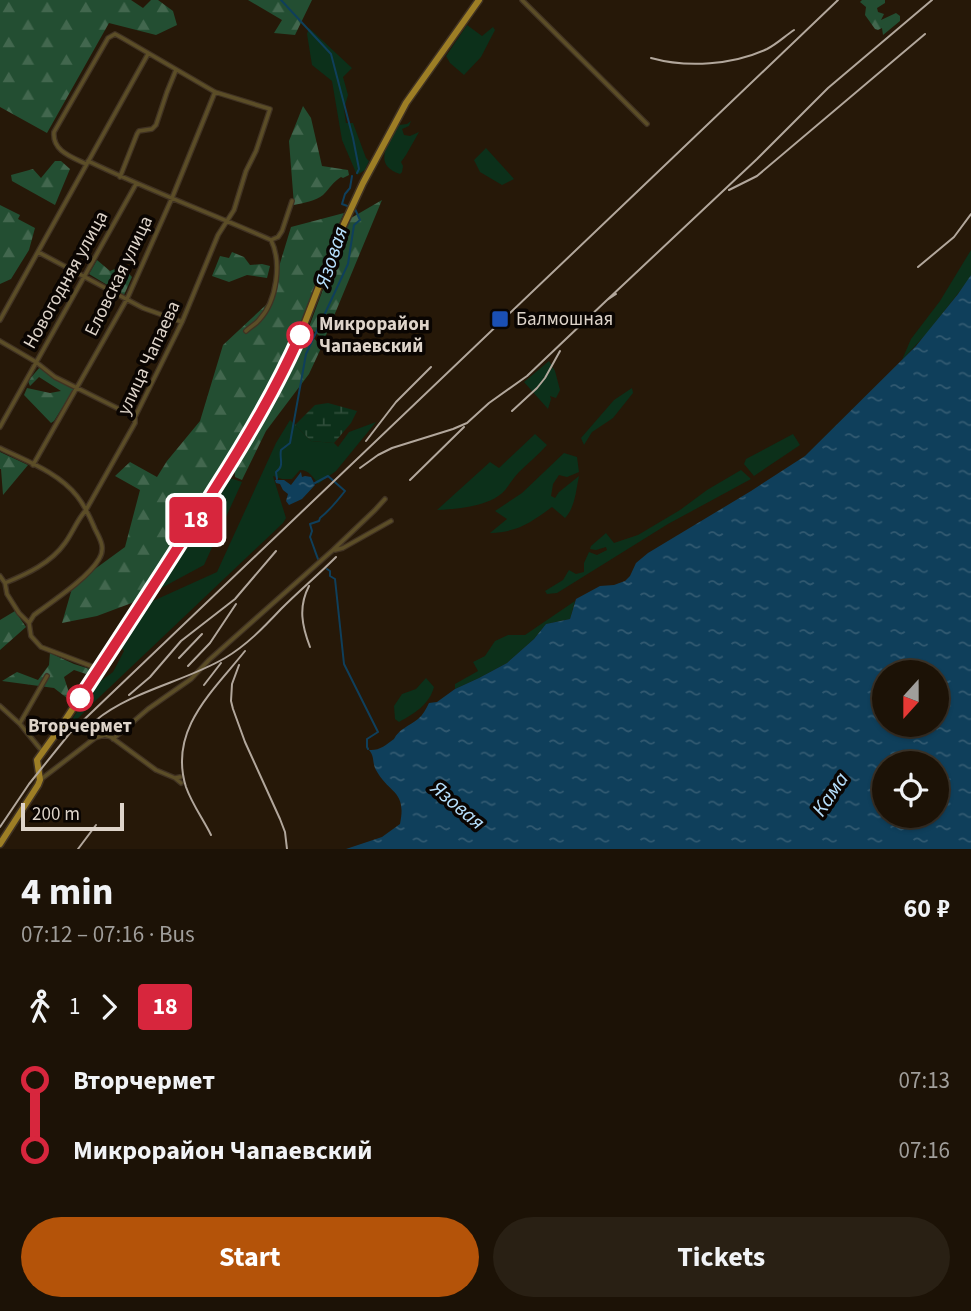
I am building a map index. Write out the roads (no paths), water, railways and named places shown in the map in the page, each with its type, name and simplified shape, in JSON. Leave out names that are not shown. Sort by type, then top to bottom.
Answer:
[{"type":"main road","points":[[0,844],[38,785],[40,780],[36,764],[42,751],[60,728],[192,527],[263,410],[286,368],[356,197],[407,103],[479,0]]},
{"type":"street","points":[[522,0],[647,124]]},
{"type":"street","points":[[215,92],[115,34],[108,38],[54,132],[53,139],[58,148],[87,163],[271,240],[275,248],[276,281],[271,302],[261,319],[246,331]]},
{"type":"street","points":[[0,320],[148,54]]},
{"type":"street","points":[[120,177],[139,131],[152,130],[156,125],[177,69]]},
{"type":"street","name":"улица Чапаева","points":[[5,583],[32,572],[55,554],[64,545],[79,517],[86,510],[135,423],[135,417],[182,322],[218,235],[234,210],[270,109],[215,92]]},
{"type":"street","name":"Еловская улица","points":[[33,465],[127,299],[215,92]]},
{"type":"street","name":"Новогодняя улица","points":[[0,426],[135,184]]},
{"type":"street","points":[[271,240],[278,237],[282,231],[292,201]]},
{"type":"street","points":[[38,252],[143,308],[182,322]]},
{"type":"street","points":[[0,341],[36,362],[55,377],[135,417]]},
{"type":"street","points":[[0,448],[56,476],[76,494],[103,544],[99,560],[90,570],[34,615],[29,623]]},
{"type":"street","points":[[113,739],[148,709],[195,675],[333,550],[384,499]]},
{"type":"street","points":[[333,550],[343,548],[391,521]]},
{"type":"street","points":[[0,576],[5,583],[7,594],[29,623],[31,636],[41,647],[99,669]]},
{"type":"street","points":[[20,724],[47,676]]},
{"type":"street","points":[[0,706],[20,724],[42,751]]},
{"type":"street","points":[[40,780],[96,738],[105,735],[156,770],[177,778],[181,783]]},
{"type":"water","name":"Кама","points":[[971,275],[971,849],[346,849],[382,837],[400,824],[402,813],[399,798],[376,770],[369,750],[379,749],[394,739],[401,730],[420,717],[429,703],[437,702],[455,689],[507,663],[534,639],[546,624],[570,619],[576,599],[600,586],[625,581],[636,563],[648,553],[805,456],[916,346]]},
{"type":"water","points":[[301,472],[302,477],[311,477],[315,485],[302,499],[289,505],[286,501],[288,494],[275,480],[284,480],[291,485]]},
{"type":"waterway","name":"Язовая","points":[[281,0],[331,54],[353,138],[359,169],[357,173]]},
{"type":"waterway","name":"Язовая","points":[[350,207],[342,204],[350,188],[352,176]]},
{"type":"waterway","name":"Язовая","points":[[277,479],[281,450],[290,443],[306,354],[348,264],[354,225],[360,220],[355,209]]},
{"type":"waterway","name":"Язовая","points":[[315,483],[328,476],[345,491],[319,521],[310,524],[310,537],[318,559]]},
{"type":"waterway","name":"Язовая","points":[[327,569],[335,579],[344,664],[378,732],[367,739],[368,749]]},
{"type":"railway","points":[[0,827],[29,784],[70,733],[838,0]]},
{"type":"railway","points":[[607,300],[828,88],[932,0]]},
{"type":"railway","points":[[651,58],[695,64],[725,62],[767,49],[794,30]]},
{"type":"railway","points":[[729,190],[757,176],[925,34]]},
{"type":"railway","points":[[918,267],[954,237],[971,214]]},
{"type":"railway","points":[[360,468],[392,448],[467,423],[489,403],[527,376],[616,294]]},
{"type":"railway","points":[[512,411],[537,388],[560,351]]},
{"type":"railway","points":[[366,441],[396,402],[431,367]]},
{"type":"railway","points":[[410,480],[464,427]]},
{"type":"railway","points":[[129,695],[150,677],[181,641],[235,599],[276,551]]},
{"type":"railway","points":[[95,721],[141,694],[209,666],[233,653],[336,557]]},
{"type":"railway","points":[[309,586],[303,601],[302,616],[310,647]]},
{"type":"railway","points":[[188,666],[210,643],[236,604]]},
{"type":"railway","points":[[179,658],[202,634]]},
{"type":"railway","points":[[211,835],[186,787],[182,766],[183,747],[188,729],[197,713],[245,651]]},
{"type":"railway","points":[[204,685],[221,663]]},
{"type":"railway","points":[[239,665],[232,684],[233,709],[280,819],[287,849]]},
{"type":"railway","points":[[78,849],[96,825]]},
{"type":"place","name":"Балмошная","points":[[500,319]]},
{"type":"place","name":"Микрорайон Чапаевский","points":[[300,335]]},
{"type":"place","name":"Вторчермет","points":[[80,698]]}]
